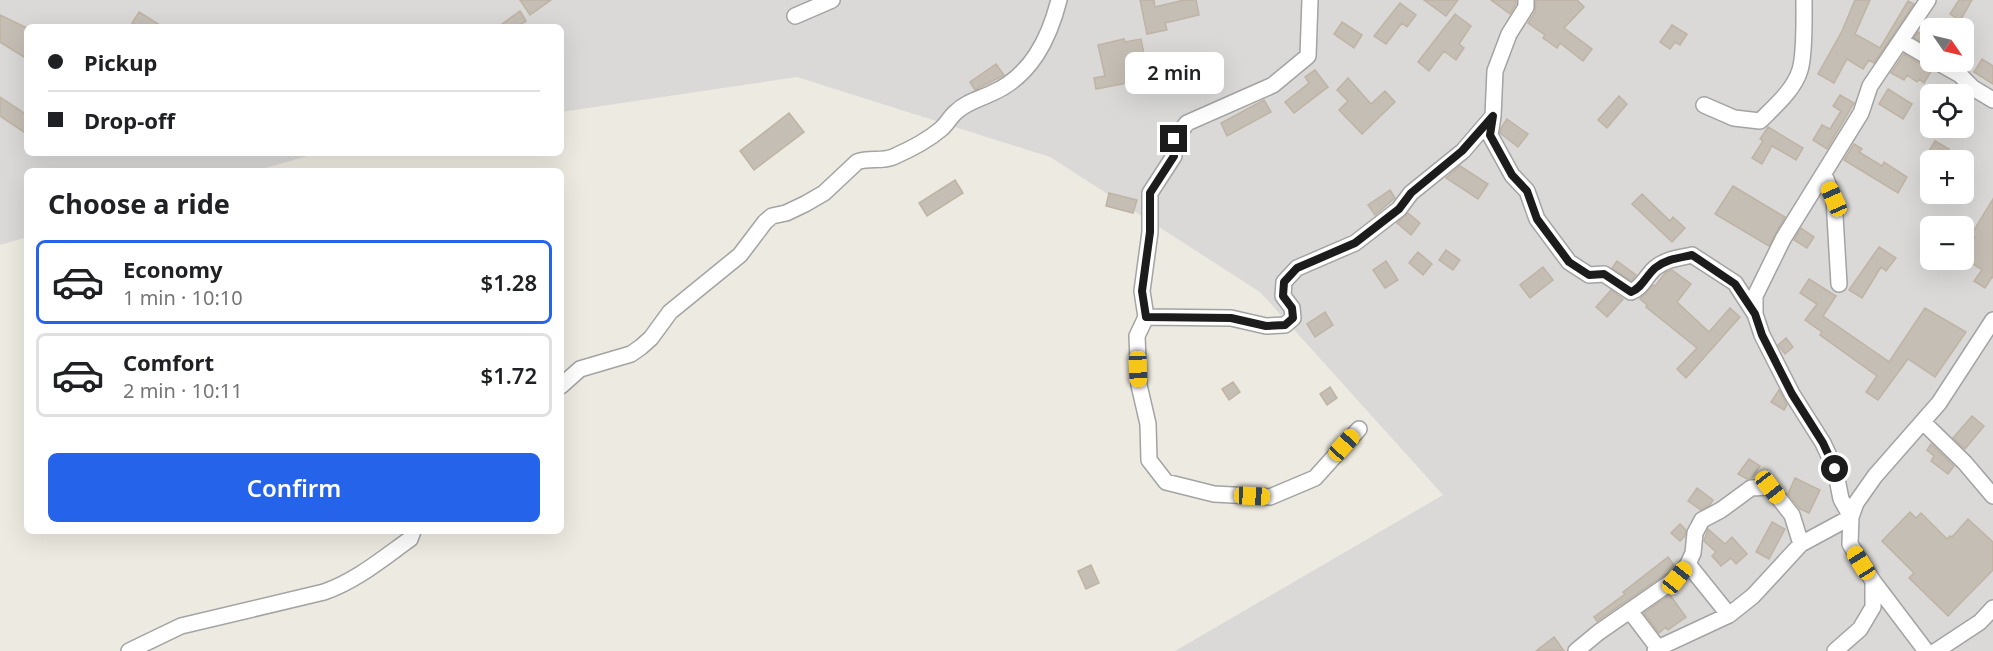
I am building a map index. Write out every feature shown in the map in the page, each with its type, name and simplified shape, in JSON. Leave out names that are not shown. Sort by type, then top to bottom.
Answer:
[{"type":"street","points":[[795,16],[832,0]]},
{"type":"street","points":[[564,383],[580,369],[631,354],[641,347],[651,338],[670,312],[740,255],[759,228],[772,216],[786,213],[824,193],[857,162],[864,159],[892,158],[929,138],[970,102],[994,93],[1016,80],[1036,57],[1052,28],[1059,0]]},
{"type":"street","points":[[1310,0],[1308,56],[1273,85],[1187,123],[1174,139],[1174,156],[1150,193],[1150,232],[1142,291],[1146,317],[1137,336],[1138,385],[1148,424],[1149,460],[1166,482],[1214,494],[1270,497],[1315,478],[1359,429]]},
{"type":"street","points":[[1526,0],[1526,6],[1509,34],[1495,71],[1490,135],[1512,175],[1527,191],[1537,219],[1569,262],[1589,275],[1604,274],[1631,292],[1637,290],[1654,269],[1667,260],[1692,255],[1735,284],[1755,314],[1762,335],[1792,394],[1823,443],[1835,469],[1841,499],[1851,517]]},
{"type":"street","points":[[1704,105],[1734,118],[1760,121],[1783,98],[1800,70],[1804,0]]},
{"type":"street","points":[[1755,314],[1755,296],[1783,239],[1861,114],[1870,86],[1928,0]]},
{"type":"street","points":[[1901,41],[1920,52]]},
{"type":"street","points":[[1955,72],[1973,88],[1993,100]]},
{"type":"street","points":[[1146,317],[1231,318],[1266,326],[1285,325],[1293,318],[1292,308],[1283,296],[1284,282],[1297,268],[1355,243],[1399,209],[1411,193],[1462,151],[1493,116]]},
{"type":"street","points":[[1824,174],[1834,199],[1839,284]]},
{"type":"street","points":[[1926,651],[1873,581],[1850,544],[1851,517],[1856,503],[1875,476],[1939,403],[1993,320]]},
{"type":"street","points":[[1923,422],[1965,463],[1993,496]]},
{"type":"street","points":[[1576,651],[1599,632],[1677,578],[1693,553],[1695,533],[1702,520],[1721,510],[1751,488],[1770,487],[1792,515],[1801,544]]},
{"type":"street","points":[[1630,611],[1656,650],[1729,615],[1754,596],[1801,544],[1851,517]]},
{"type":"street","points":[[129,651],[181,626],[341,586],[354,580],[410,539],[412,534]]},
{"type":"street","points":[[1688,564],[1729,615]]},
{"type":"street","points":[[1835,651],[1860,629],[1873,607],[1873,581]]},
{"type":"street","points":[[1936,651],[1980,622],[1993,608]]},
{"type":"shaded area","points":[[0,0],[1993,0],[1993,651],[1175,651],[1443,495],[1260,292],[1050,157],[797,77],[564,112],[564,24],[24,24],[24,156],[308,156],[266,168],[24,168],[24,238],[0,245]]},
{"type":"building","points":[[520,0],[551,0],[530,15]]},
{"type":"building","points":[[1140,0],[1154,0],[1155,7],[1184,0],[1196,0],[1199,15],[1165,23],[1167,30],[1147,34]]},
{"type":"building","points":[[1424,0],[1458,0],[1446,16]]},
{"type":"building","points":[[1491,0],[1516,0],[1516,4],[1510,14]]},
{"type":"building","points":[[1536,0],[1577,0],[1584,7],[1564,28],[1592,49],[1583,61],[1560,43],[1557,48],[1543,38],[1545,35],[1528,23],[1535,12]]},
{"type":"building","points":[[1855,0],[1870,0],[1855,34],[1880,48],[1908,1],[1914,4],[1874,63],[1869,60],[1863,69],[1847,59],[1834,83],[1818,74],[1842,31]]},
{"type":"building","points":[[1959,0],[1972,0],[1962,18],[1956,18],[1950,14]]},
{"type":"building","points":[[1400,3],[1416,15],[1407,27],[1402,23],[1386,44],[1374,36]]},
{"type":"building","points":[[520,11],[526,21],[522,24],[502,24]]},
{"type":"building","points":[[139,12],[158,24],[134,24]]},
{"type":"building","points":[[1455,14],[1471,26],[1459,44],[1464,48],[1456,60],[1444,51],[1429,71],[1418,62]]},
{"type":"building","points":[[0,15],[24,27],[24,57],[0,42]]},
{"type":"building","points":[[1342,22],[1362,35],[1354,48],[1334,34]]},
{"type":"building","points":[[1672,25],[1687,34],[1680,45],[1675,42],[1670,49],[1660,42]]},
{"type":"building","points":[[1918,32],[1920,33],[1920,41],[1914,38]]},
{"type":"building","points":[[1124,39],[1125,42],[1141,39],[1147,69],[1125,74],[1127,83],[1096,89],[1094,78],[1105,76],[1098,45]]},
{"type":"building","points":[[1904,54],[1920,63],[1920,72],[1931,72],[1924,83],[1919,79],[1917,82],[1907,75],[1904,80],[1891,73]]},
{"type":"building","points":[[1982,59],[1993,66],[1993,84],[1974,72]]},
{"type":"building","points":[[996,64],[1004,75],[975,90],[970,82]]},
{"type":"building","points":[[1315,70],[1328,87],[1294,113],[1285,102],[1309,83],[1305,77]]},
{"type":"building","points":[[1348,78],[1371,104],[1385,91],[1395,102],[1362,134],[1339,110],[1348,101],[1337,90]]},
{"type":"building","points":[[1888,89],[1912,104],[1903,119],[1879,104]]},
{"type":"building","points":[[1840,95],[1854,103],[1827,149],[1813,140],[1822,125],[1830,129],[1841,111],[1833,106]]},
{"type":"building","points":[[1619,96],[1627,104],[1607,128],[1598,120]]},
{"type":"building","points":[[0,97],[24,113],[24,132],[0,116]]},
{"type":"building","points":[[1264,100],[1271,112],[1227,136],[1221,123]]},
{"type":"building","points":[[789,113],[804,132],[754,170],[740,151]]},
{"type":"building","points":[[1507,119],[1528,134],[1518,147],[1500,133]]},
{"type":"building","points":[[1768,127],[1803,148],[1796,160],[1772,146],[1762,164],[1752,158],[1763,141],[1760,139]]},
{"type":"building","points":[[1935,141],[1949,149],[1948,150],[1929,150]]},
{"type":"building","points":[[1854,144],[1862,149],[1859,152],[1882,166],[1884,162],[1907,177],[1898,193],[1844,160]]},
{"type":"building","points":[[1460,166],[1488,184],[1478,199],[1446,178]]},
{"type":"building","points":[[955,180],[963,193],[927,216],[919,203]]},
{"type":"building","points":[[1733,186],[1785,217],[1769,246],[1715,214]]},
{"type":"building","points":[[1390,190],[1395,198],[1375,215],[1368,205]]},
{"type":"building","points":[[1109,193],[1137,200],[1133,213],[1106,206]]},
{"type":"building","points":[[1642,194],[1670,221],[1673,217],[1685,228],[1672,242],[1632,204]]},
{"type":"building","points":[[1993,199],[1993,278],[1985,288],[1974,281],[1982,270],[1974,265],[1974,230]]},
{"type":"building","points":[[1408,213],[1420,223],[1411,235],[1397,223]]},
{"type":"building","points":[[1801,228],[1814,237],[1807,248],[1794,240]]},
{"type":"building","points":[[1879,247],[1896,258],[1886,271],[1881,267],[1862,298],[1849,290]]},
{"type":"building","points":[[1446,250],[1460,260],[1453,270],[1439,260]]},
{"type":"building","points":[[1418,252],[1432,264],[1423,275],[1409,263]]},
{"type":"building","points":[[1386,261],[1398,280],[1385,288],[1373,270]]},
{"type":"building","points":[[1617,261],[1636,275],[1631,281],[1612,268]]},
{"type":"building","points":[[1543,267],[1553,280],[1530,298],[1520,285]]},
{"type":"building","points":[[1672,270],[1691,284],[1677,302],[1709,332],[1730,308],[1740,317],[1686,378],[1677,369],[1697,348],[1646,307],[1647,305],[1640,299],[1666,272]]},
{"type":"building","points":[[1809,279],[1836,296],[1823,316],[1889,362],[1925,308],[1966,332],[1935,377],[1908,359],[1878,400],[1866,392],[1877,376],[1820,335],[1822,332],[1805,320],[1817,304],[1800,293]]},
{"type":"building","points":[[1611,290],[1623,299],[1607,317],[1596,307]]},
{"type":"building","points":[[1325,312],[1333,325],[1315,337],[1307,324]]},
{"type":"building","points":[[1786,338],[1793,347],[1785,354],[1778,345]]},
{"type":"building","points":[[1233,382],[1240,392],[1229,400],[1222,389]]},
{"type":"building","points":[[1330,387],[1337,398],[1327,405],[1320,394]]},
{"type":"building","points":[[1779,390],[1787,405],[1784,410],[1771,402]]},
{"type":"building","points":[[1972,416],[1984,426],[1965,449],[1953,438]]},
{"type":"building","points":[[1931,444],[1954,466],[1948,474],[1931,461],[1934,456],[1927,450]]},
{"type":"building","points":[[1749,459],[1760,466],[1752,478],[1747,479],[1738,474]]},
{"type":"building","points":[[1795,478],[1820,490],[1809,513],[1800,509],[1788,494]]},
{"type":"building","points":[[1697,488],[1713,500],[1710,505],[1701,510],[1688,501]]},
{"type":"building","points":[[1910,512],[1916,518],[1921,513],[1947,539],[1952,537],[1968,519],[1993,542],[1993,570],[1948,616],[1909,578],[1914,573],[1882,541]]},
{"type":"building","points":[[1772,522],[1785,529],[1769,559],[1756,552]]},
{"type":"building","points":[[1680,524],[1686,530],[1685,536],[1680,541],[1671,533]]},
{"type":"building","points":[[1708,529],[1725,544],[1732,537],[1747,554],[1736,564],[1731,558],[1721,566],[1712,556],[1716,552],[1704,541]]},
{"type":"building","points":[[1668,557],[1674,565],[1670,571],[1597,621],[1594,617]]},
{"type":"building","points":[[1091,565],[1099,583],[1086,589],[1078,571]]},
{"type":"building","points":[[1670,595],[1686,617],[1668,630],[1666,627],[1659,633],[1644,613]]},
{"type":"building","points":[[1554,637],[1564,651],[1536,651]]},
{"type":"route","points":[[1174,139],[1174,156],[1150,193],[1150,232],[1142,291],[1146,317],[1231,318],[1266,326],[1285,325],[1293,318],[1292,308],[1283,296],[1284,282],[1297,268],[1355,243],[1399,209],[1411,193],[1462,151],[1493,116],[1490,135],[1512,175],[1527,191],[1537,219],[1569,262],[1589,275],[1604,274],[1631,292],[1637,290],[1654,269],[1667,260],[1692,255],[1735,284],[1755,314],[1762,335],[1792,394],[1823,443],[1835,469]]}]
